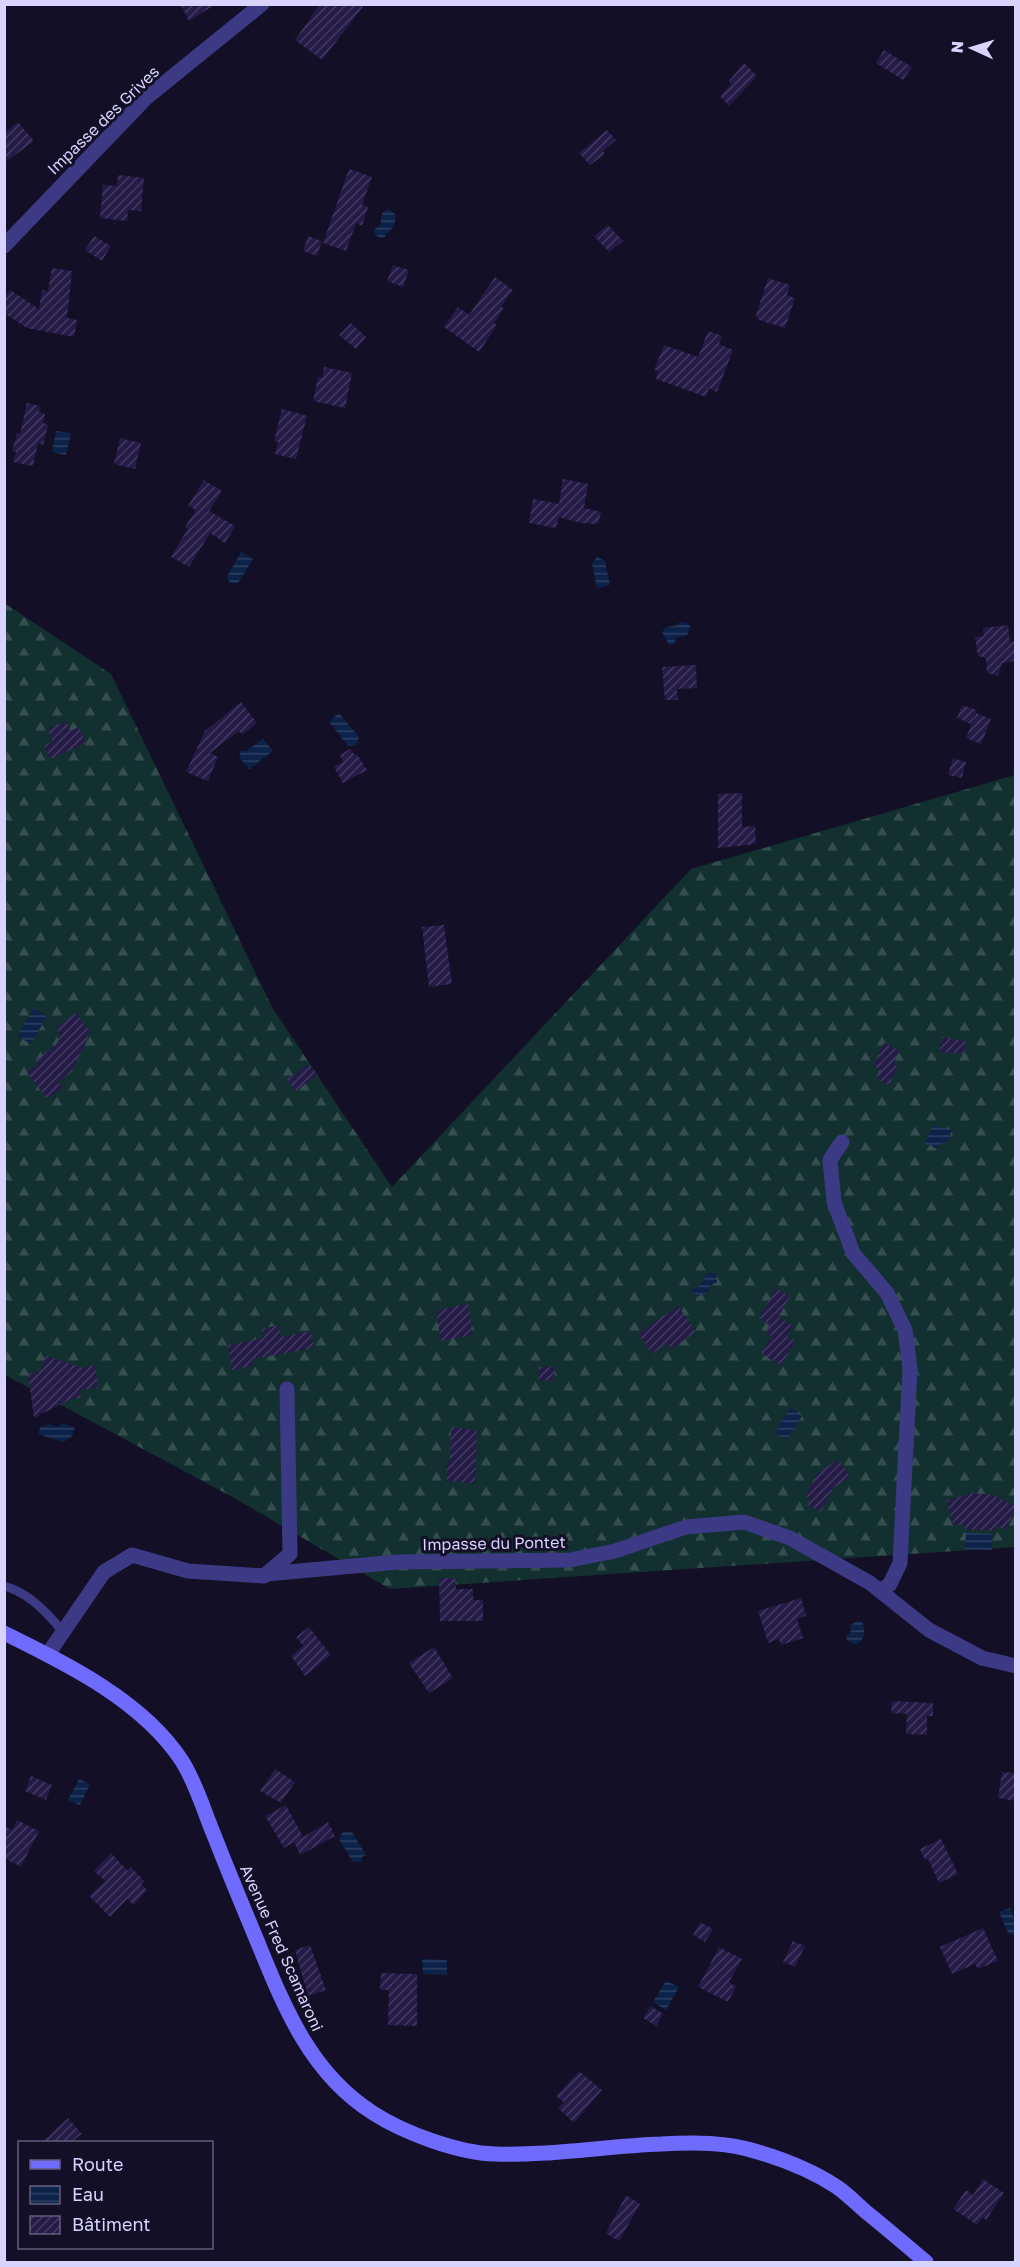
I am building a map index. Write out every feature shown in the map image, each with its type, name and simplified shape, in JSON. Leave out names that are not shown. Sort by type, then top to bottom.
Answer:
[{"type":"main road","name":"Avenue Fred Scamaroni","points":[[4,1633],[48,1654],[124,1700],[159,1734],[182,1761],[298,2033],[325,2071],[354,2100],[374,2114],[398,2127],[440,2144],[492,2154],[548,2153],[621,2145],[707,2142],[756,2151],[800,2168],[837,2187],[926,2262]]},
{"type":"street","name":"Impasse des Grives","points":[[4,246],[147,98],[262,4]]},
{"type":"street","points":[[842,1142],[830,1160],[834,1202],[853,1253],[887,1293],[905,1330],[910,1368],[900,1563],[890,1584],[881,1591]]},
{"type":"street","points":[[266,1574],[290,1554],[287,1389]]},
{"type":"street","name":"Impasse du Pontet","points":[[48,1654],[104,1572],[132,1555],[188,1571],[266,1574],[398,1562],[570,1560],[615,1551],[686,1527],[744,1522],[790,1538],[870,1583],[929,1630],[982,1658],[1016,1666]]},
{"type":"lane","points":[[4,1586],[17,1589],[48,1613],[62,1631]]},
{"type":"green space","points":[[4,603],[111,674],[272,1007],[392,1187],[691,869],[1015,775],[1015,1547],[390,1589],[236,1499],[5,1375]]},
{"type":"water","points":[[388,209],[396,215],[395,221],[385,237],[380,238],[374,234],[375,229],[381,224],[382,215]]},
{"type":"water","points":[[56,431],[71,433],[66,455],[52,452]]},
{"type":"water","points":[[241,552],[253,559],[238,583],[230,583],[227,577]]},
{"type":"water","points":[[597,557],[605,561],[610,585],[597,588],[592,563]]},
{"type":"water","points":[[680,622],[690,626],[687,636],[677,637],[674,644],[669,645],[662,632],[666,627],[675,626]]},
{"type":"water","points":[[339,713],[359,737],[356,745],[348,746],[329,722]]},
{"type":"water","points":[[263,739],[273,751],[249,769],[239,757],[241,751],[246,751]]},
{"type":"water","points":[[34,1008],[47,1016],[31,1044],[17,1036]]},
{"type":"water","points":[[935,1126],[952,1130],[950,1135],[952,1138],[934,1148],[932,1145],[926,1146],[925,1144]]},
{"type":"water","points":[[709,1272],[716,1274],[717,1282],[711,1285],[707,1293],[698,1296],[692,1291],[693,1288],[698,1287]]},
{"type":"water","points":[[790,1407],[802,1416],[787,1440],[775,1433]]},
{"type":"water","points":[[61,1423],[75,1427],[72,1436],[64,1442],[38,1434],[41,1426],[49,1424],[59,1427]]},
{"type":"water","points":[[966,1532],[992,1534],[992,1550],[965,1549]]},
{"type":"water","points":[[856,1621],[862,1622],[864,1634],[858,1644],[853,1644],[846,1637],[851,1631],[850,1626]]},
{"type":"water","points":[[79,1779],[90,1784],[80,1805],[68,1800]]},
{"type":"water","points":[[343,1832],[352,1832],[366,1855],[362,1857],[362,1862],[353,1862],[339,1839]]},
{"type":"water","points":[[1010,1908],[1016,1933],[1009,1935],[999,1912]]},
{"type":"water","points":[[422,1959],[447,1960],[447,1975],[423,1974]]},
{"type":"water","points":[[666,1981],[679,1987],[666,2010],[653,2002]]},
{"type":"building","points":[[180,4],[216,4],[189,21]]},
{"type":"building","points":[[320,4],[365,4],[322,60],[295,40]]},
{"type":"building","points":[[884,50],[912,67],[903,80],[876,63]]},
{"type":"building","points":[[744,63],[757,76],[729,106],[720,96],[731,84],[729,81]]},
{"type":"building","points":[[18,122],[34,141],[4,163],[4,133]]},
{"type":"building","points":[[607,130],[616,140],[603,151],[605,154],[590,165],[579,153]]},
{"type":"building","points":[[349,169],[372,177],[362,205],[368,207],[362,226],[356,223],[346,251],[323,243]]},
{"type":"building","points":[[118,175],[144,178],[141,211],[128,210],[127,221],[100,218],[103,185],[117,186]]},
{"type":"building","points":[[608,225],[623,241],[609,252],[594,236]]},
{"type":"building","points":[[94,236],[111,246],[102,261],[85,250]]},
{"type":"building","points":[[308,236],[322,241],[317,256],[303,251]]},
{"type":"building","points":[[393,265],[409,270],[403,287],[387,281]]},
{"type":"building","points":[[52,268],[72,271],[67,318],[77,320],[74,337],[27,328],[4,313],[4,298],[10,290],[39,309],[42,290],[48,291]]},
{"type":"building","points":[[495,277],[513,290],[501,307],[504,308],[494,323],[497,325],[479,352],[444,327],[458,307],[469,315]]},
{"type":"building","points":[[768,278],[790,285],[787,295],[795,298],[785,328],[759,320],[756,315]]},
{"type":"building","points":[[351,323],[366,337],[356,349],[339,335]]},
{"type":"building","points":[[708,331],[722,336],[719,344],[733,350],[717,392],[709,388],[706,397],[656,379],[658,371],[654,370],[664,345],[698,357]]},
{"type":"building","points":[[324,367],[352,373],[345,408],[313,401],[318,377],[322,378]]},
{"type":"building","points":[[27,403],[40,406],[39,412],[45,414],[43,423],[48,425],[43,445],[38,443],[33,466],[13,462],[16,452],[12,451],[17,433],[20,434]]},
{"type":"building","points":[[282,409],[307,416],[296,459],[275,454],[278,442],[274,441]]},
{"type":"building","points":[[120,438],[141,443],[135,469],[114,464]]},
{"type":"building","points":[[563,479],[588,484],[584,508],[601,512],[598,524],[581,523],[559,517],[556,528],[529,523],[533,499],[559,504]]},
{"type":"building","points":[[204,480],[222,491],[209,511],[235,526],[225,543],[210,533],[189,567],[171,557],[188,529],[185,527],[196,510],[188,506]]},
{"type":"building","points":[[1008,625],[1010,642],[1016,641],[1016,661],[1002,663],[998,676],[987,673],[986,658],[978,656],[975,637],[984,636],[983,628]]},
{"type":"building","points":[[696,665],[697,688],[677,689],[678,700],[665,700],[662,667]]},
{"type":"building","points":[[241,702],[257,723],[242,735],[239,731],[210,753],[218,757],[208,781],[186,772],[205,731]]},
{"type":"building","points":[[962,705],[977,710],[971,724],[957,718]]},
{"type":"building","points":[[976,713],[991,719],[981,744],[966,738]]},
{"type":"building","points":[[66,721],[70,731],[79,727],[86,743],[50,759],[44,745],[53,742],[48,729]]},
{"type":"building","points":[[350,749],[355,755],[357,754],[367,770],[343,783],[334,767],[343,762],[340,755]]},
{"type":"building","points":[[953,758],[966,762],[962,778],[948,775]]},
{"type":"building","points":[[742,793],[742,827],[755,826],[756,844],[718,848],[718,794]]},
{"type":"building","points":[[444,925],[452,984],[429,987],[422,927]]},
{"type":"building","points":[[76,1013],[90,1032],[72,1072],[58,1082],[63,1088],[47,1099],[27,1072],[38,1064],[36,1060],[56,1045],[61,1035],[55,1028]]},
{"type":"building","points":[[942,1037],[966,1041],[964,1054],[940,1052]]},
{"type":"building","points":[[884,1043],[900,1051],[893,1064],[898,1067],[889,1085],[876,1078],[881,1070],[873,1066]]},
{"type":"building","points":[[309,1064],[318,1075],[296,1091],[287,1080]]},
{"type":"building","points":[[776,1288],[790,1297],[778,1317],[794,1326],[787,1337],[795,1341],[781,1366],[761,1353],[772,1336],[765,1333],[770,1325],[759,1318]]},
{"type":"building","points":[[468,1304],[473,1335],[441,1341],[436,1310]]},
{"type":"building","points":[[678,1306],[696,1332],[671,1349],[667,1343],[652,1354],[638,1333]]},
{"type":"building","points":[[279,1325],[281,1337],[311,1331],[314,1348],[252,1359],[253,1366],[232,1370],[228,1345],[264,1338],[262,1329]]},
{"type":"building","points":[[46,1356],[79,1368],[95,1365],[98,1388],[80,1390],[81,1398],[69,1400],[34,1418],[28,1374],[40,1372]]},
{"type":"building","points":[[539,1367],[555,1367],[554,1381],[538,1380]]},
{"type":"building","points":[[451,1428],[477,1430],[475,1483],[447,1481]]},
{"type":"building","points":[[838,1459],[850,1477],[833,1488],[821,1512],[807,1505],[810,1498],[806,1496],[816,1475]]},
{"type":"building","points":[[972,1493],[993,1495],[1016,1506],[1006,1530],[996,1526],[994,1531],[965,1529],[964,1524],[954,1526],[946,1501]]},
{"type":"building","points":[[439,1578],[455,1578],[456,1589],[473,1589],[473,1600],[483,1600],[483,1621],[440,1621]]},
{"type":"building","points":[[801,1598],[806,1616],[797,1619],[803,1638],[781,1645],[779,1639],[768,1643],[758,1611]]},
{"type":"building","points":[[309,1627],[331,1655],[305,1676],[291,1656],[303,1646],[296,1637]]},
{"type":"building","points":[[434,1647],[453,1678],[429,1693],[409,1663]]},
{"type":"building","points":[[892,1701],[933,1703],[933,1716],[927,1716],[927,1735],[906,1734],[907,1714],[891,1713]]},
{"type":"building","points":[[275,1769],[295,1782],[281,1803],[260,1791]]},
{"type":"building","points":[[1002,1772],[1016,1773],[1016,1801],[998,1798]]},
{"type":"building","points":[[31,1776],[52,1785],[46,1800],[25,1791]]},
{"type":"building","points":[[286,1805],[303,1837],[328,1822],[335,1836],[300,1855],[294,1842],[284,1848],[265,1816]]},
{"type":"building","points":[[17,1820],[39,1831],[21,1867],[4,1858],[4,1826],[12,1830]]},
{"type":"building","points":[[941,1839],[958,1874],[939,1883],[928,1859],[925,1860],[920,1849]]},
{"type":"building","points":[[111,1853],[128,1871],[131,1867],[144,1881],[141,1884],[147,1890],[134,1905],[127,1899],[110,1917],[89,1896],[105,1881],[94,1871]]},
{"type":"building","points":[[700,1922],[713,1929],[705,1942],[693,1935]]},
{"type":"building","points":[[983,1928],[998,1961],[978,1969],[975,1964],[952,1974],[940,1947]]},
{"type":"building","points":[[793,1941],[805,1946],[795,1967],[783,1962]]},
{"type":"building","points":[[310,1945],[326,1990],[308,1996],[295,1950]]},
{"type":"building","points":[[719,1947],[742,1959],[729,1982],[736,1987],[728,2002],[698,1987]]},
{"type":"building","points":[[381,1973],[417,1974],[417,2026],[388,2025],[389,1990],[380,1990]]},
{"type":"building","points":[[651,2006],[663,2014],[656,2026],[643,2018]]},
{"type":"building","points":[[579,2071],[602,2090],[574,2123],[558,2108],[564,2102],[556,2096]]},
{"type":"building","points":[[68,2118],[82,2134],[72,2141],[43,2141]]},
{"type":"building","points":[[983,2179],[1004,2193],[986,2220],[983,2217],[977,2225],[953,2209],[966,2190],[973,2195]]},
{"type":"building","points":[[626,2195],[640,2204],[619,2241],[606,2233]]}]
